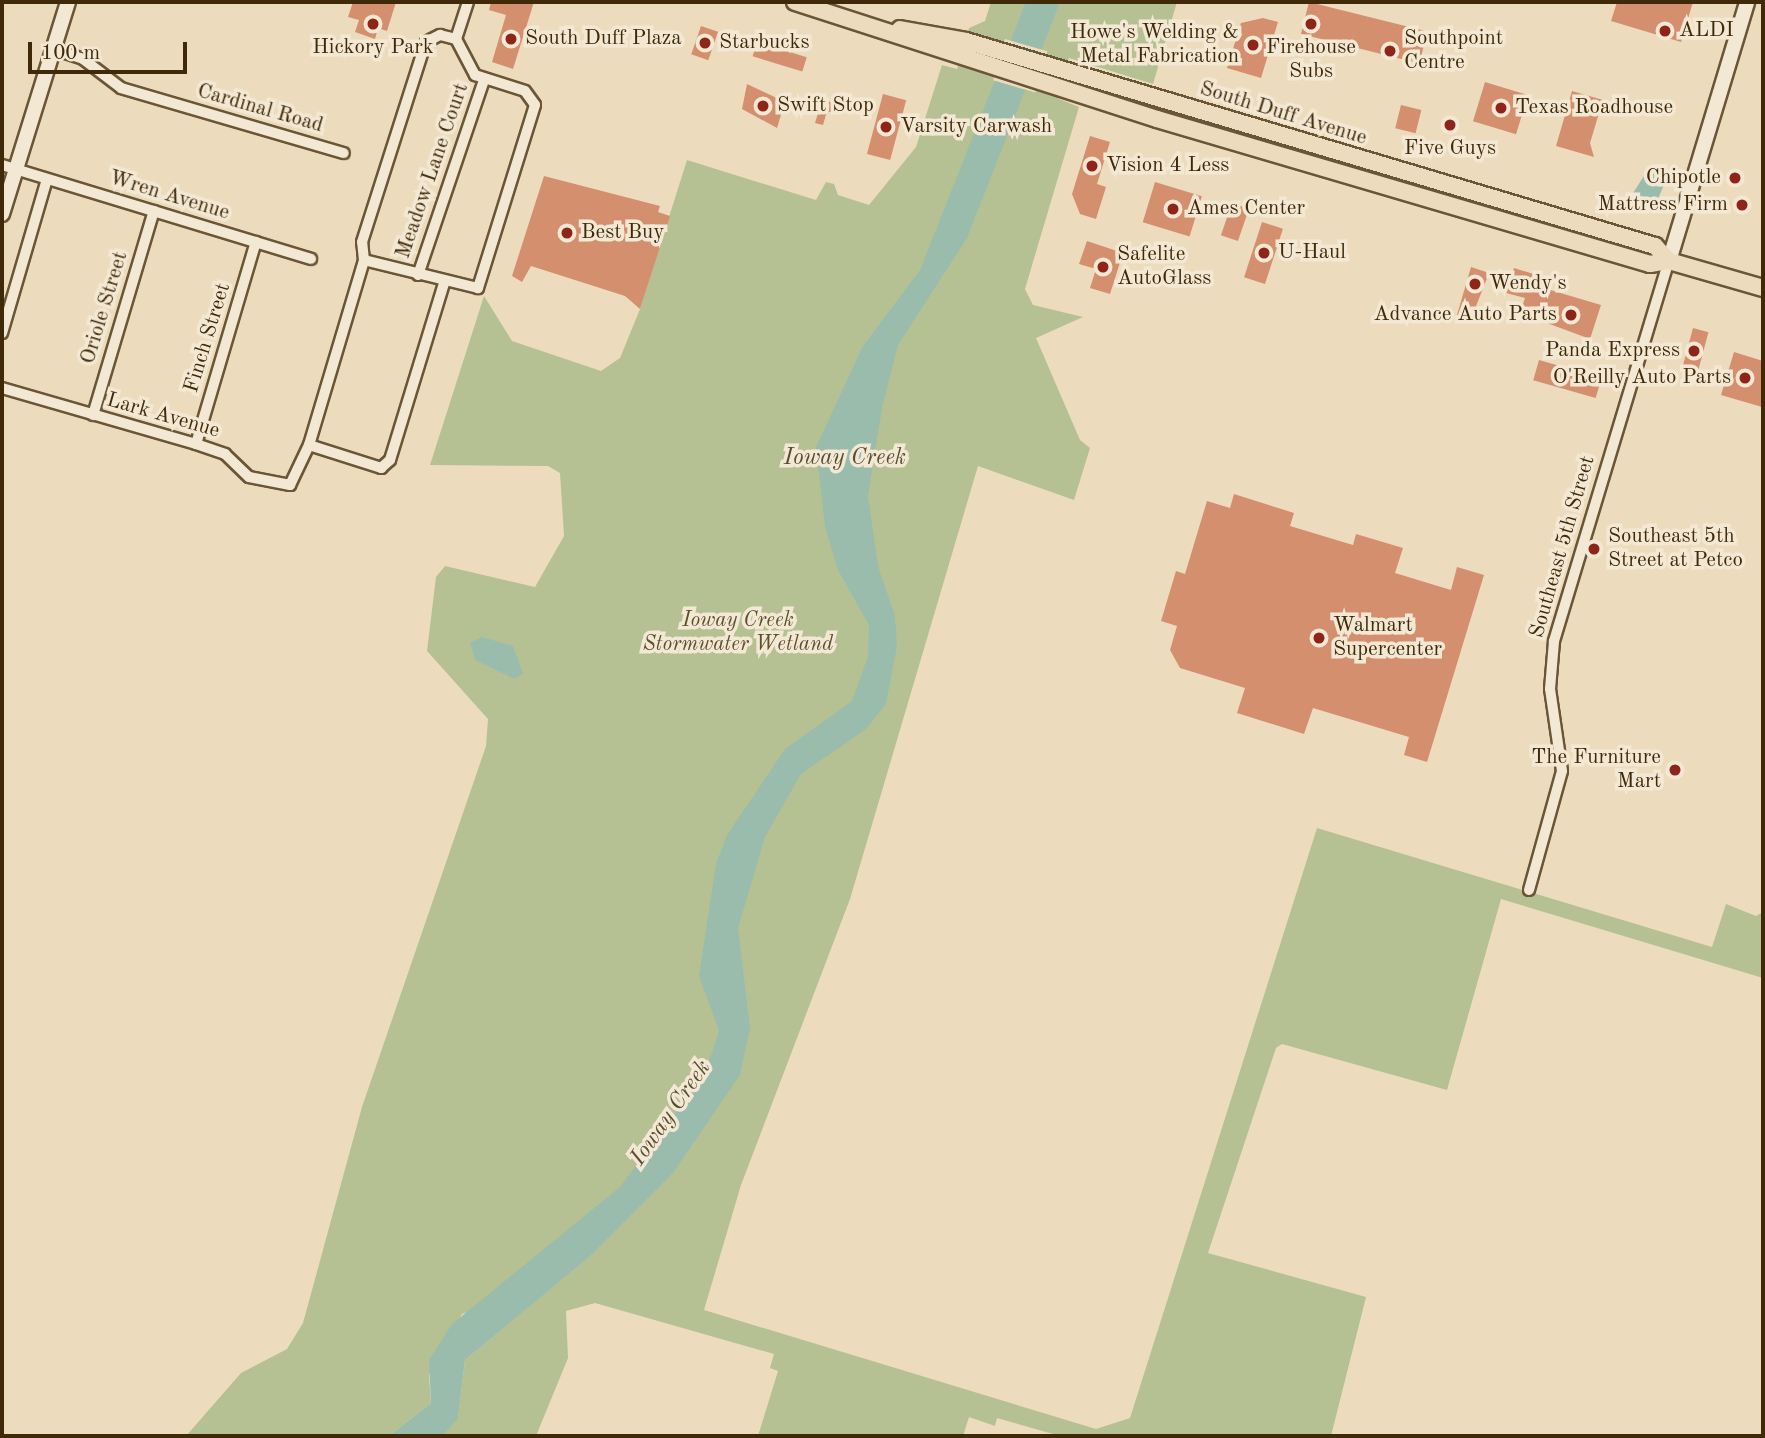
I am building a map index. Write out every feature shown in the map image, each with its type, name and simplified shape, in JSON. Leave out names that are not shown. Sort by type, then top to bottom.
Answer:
[{"type":"main road","name":"South Duff Avenue","points":[[795,2],[877,26],[960,60],[1059,90],[1650,264],[1670,261],[1763,288]]},
{"type":"main road","name":"South Duff Avenue","points":[[877,26],[965,41],[1655,246],[1670,261]]},
{"type":"street","points":[[2,214],[9,167],[68,2]]},
{"type":"street","points":[[456,39],[468,2]]},
{"type":"street","points":[[1670,261],[1747,2]]},
{"type":"street","name":"Meadow Lane Court","points":[[309,445],[364,260],[362,243],[426,42],[440,35],[456,39],[484,80],[525,91],[535,105],[478,288],[444,283],[364,260]]},
{"type":"street","name":"Cardinal Road","points":[[53,49],[83,59],[121,88],[344,153]]},
{"type":"street","name":"Meadow Lane Court","points":[[418,275],[484,80]]},
{"type":"street","name":"Wren Avenue","points":[[9,167],[311,259]]},
{"type":"street","points":[[2,333],[47,179]]},
{"type":"street","name":"Oriole Street","points":[[93,415],[154,211]]},
{"type":"street","name":"Finch Street","points":[[196,444],[256,242]]},
{"type":"street","name":"Southeast 5th Street","points":[[1529,890],[1562,771],[1550,689],[1554,641],[1670,261]]},
{"type":"street","points":[[309,445],[381,468],[390,460],[444,283]]},
{"type":"street","name":"Lark Avenue","points":[[2,388],[196,444],[225,454],[249,477],[290,485],[309,445]]},
{"type":"green space","name":"Ioway Creek Stormwater Wetland","points":[[991,2],[1177,2],[1153,84],[1069,58],[1057,98],[1079,107],[1025,289],[1033,305],[1083,317],[1036,338],[1080,440],[1090,448],[1074,500],[978,466],[850,899],[741,1185],[704,1310],[1096,1429],[1130,1418],[1317,828],[1712,947],[1726,904],[1756,916],[1763,912],[1763,978],[1501,899],[1447,1090],[1282,1044],[1276,1048],[1208,1253],[1366,1297],[1331,1436],[1060,1436],[997,1418],[995,1426],[969,1417],[963,1436],[758,1436],[778,1371],[770,1368],[774,1354],[595,1303],[566,1311],[568,1358],[536,1436],[440,1436],[458,1417],[465,1360],[562,1278],[462,1314],[429,1375],[431,1403],[389,1436],[186,1436],[241,1373],[287,1349],[303,1323],[362,1107],[486,746],[488,719],[427,651],[436,577],[445,566],[535,587],[564,536],[560,473],[548,466],[430,465],[484,296],[512,341],[601,371],[620,358],[640,309],[687,160],[816,200],[826,182],[834,184],[838,195],[869,205],[916,147],[942,65],[957,69],[969,28],[985,21]]},
{"type":"water","name":"Ioway Creek","points":[[1026,2],[1060,2],[967,238],[898,345],[882,408],[868,496],[878,566],[895,616],[897,646],[886,704],[866,729],[801,774],[765,837],[738,928],[750,1028],[740,1075],[673,1173],[591,1255],[465,1360],[458,1418],[444,1434],[389,1436],[431,1403],[429,1360],[452,1324],[620,1187],[697,1084],[713,1051],[719,1030],[699,976],[716,864],[727,835],[785,749],[852,701],[868,656],[869,625],[838,570],[825,527],[816,447],[863,346],[920,270]]},
{"type":"water","points":[[1649,168],[1668,175],[1653,211],[1628,201]]},
{"type":"water","points":[[482,637],[513,646],[523,673],[515,679],[475,660],[470,643]]},
{"type":"pier","points":[[1005,39],[1047,51],[1035,92],[993,80]]},
{"type":"building","name":"Hickory Park","points":[[353,2],[396,2],[387,31],[378,28],[375,39],[355,32],[359,20],[348,17]]},
{"type":"building","name":"South Duff Plaza","points":[[491,2],[534,2],[513,69],[492,62],[506,15],[489,10]]},
{"type":"building","name":"Southpoint Centre","points":[[1309,2],[1427,32],[1419,64],[1301,34]]},
{"type":"building","name":"ALDI","points":[[1617,2],[1693,2],[1681,42],[1611,21]]},
{"type":"building","name":"Howe's Welding & Metal Fabrication","points":[[1263,18],[1278,22],[1261,78],[1227,68],[1241,23]]},
{"type":"building","name":"Starbucks","points":[[701,26],[718,32],[708,60],[691,54]]},
{"type":"building","points":[[757,42],[807,57],[802,72],[753,56]]},
{"type":"building","name":"Texas Roadhouse","points":[[1485,82],[1528,95],[1516,134],[1473,121]]},
{"type":"building","name":"Swift Stop","points":[[747,84],[785,102],[777,128],[742,109]]},
{"type":"building","points":[[1572,91],[1603,100],[1590,143],[1594,157],[1556,146]]},
{"type":"building","name":"Varsity Carwash","points":[[883,94],[906,100],[890,160],[867,154]]},
{"type":"building","points":[[811,96],[840,105],[837,114],[827,111],[823,125],[815,123],[819,110],[808,106]]},
{"type":"building","points":[[1401,105],[1421,110],[1416,133],[1395,128]]},
{"type":"building","name":"Vision 4 Less","points":[[1090,136],[1110,142],[1097,184],[1106,187],[1096,219],[1080,214],[1072,194]]},
{"type":"building","points":[[544,176],[660,206],[658,212],[670,216],[640,309],[625,296],[531,266],[522,282],[512,276]]},
{"type":"building","name":"Ames Center","points":[[1155,182],[1202,196],[1190,236],[1143,222]]},
{"type":"building","points":[[1232,203],[1249,209],[1238,241],[1221,235]]},
{"type":"building","name":"U-Haul","points":[[1262,222],[1283,229],[1265,284],[1244,277]]},
{"type":"building","name":"Safelite AutoGlass","points":[[1087,241],[1123,253],[1110,294],[1090,288],[1096,269],[1079,264]]},
{"type":"building","name":"Wendy's","points":[[1471,267],[1489,273],[1471,319],[1457,315]]},
{"type":"building","points":[[1514,268],[1540,276],[1537,286],[1601,305],[1590,339],[1520,313],[1525,298],[1506,293]]},
{"type":"building","name":"Panda Express","points":[[1693,328],[1708,332],[1697,374],[1682,370]]},
{"type":"building","name":"O'Reilly Auto Parts","points":[[1734,352],[1763,361],[1762,407],[1721,395]]},
{"type":"building","points":[[1539,360],[1601,378],[1596,398],[1533,380]]},
{"type":"building","name":"Walmart Supercenter","points":[[1234,494],[1294,513],[1290,526],[1353,545],[1356,534],[1403,548],[1395,573],[1451,590],[1457,567],[1484,575],[1427,762],[1404,755],[1409,737],[1313,708],[1304,734],[1237,713],[1245,688],[1180,668],[1170,650],[1177,626],[1161,621],[1176,571],[1185,574],[1207,501],[1230,508]]},
{"type":"place","name":"Hickory Park","points":[[373,24]]},
{"type":"place","name":"Firehouse Subs","points":[[1311,24]]},
{"type":"place","name":"ALDI","points":[[1665,31]]},
{"type":"place","name":"South Duff Plaza","points":[[511,39]]},
{"type":"place","name":"Starbucks","points":[[705,43]]},
{"type":"place","name":"Howe's Welding & Metal Fabrication","points":[[1253,45]]},
{"type":"place","name":"Southpoint Centre","points":[[1390,51]]},
{"type":"place","name":"Swift Stop","points":[[763,106]]},
{"type":"place","name":"Texas Roadhouse","points":[[1501,108]]},
{"type":"place","name":"Five Guys","points":[[1450,125]]},
{"type":"place","name":"Varsity Carwash","points":[[886,127]]},
{"type":"place","name":"Vision 4 Less","points":[[1092,166]]},
{"type":"place","name":"Chipotle","points":[[1735,178]]},
{"type":"place","name":"Mattress Firm","points":[[1742,205]]},
{"type":"place","name":"Ames Center","points":[[1173,209]]},
{"type":"place","name":"Best Buy","points":[[567,233]]},
{"type":"place","name":"U-Haul","points":[[1264,253]]},
{"type":"place","name":"Safelite AutoGlass","points":[[1103,267]]},
{"type":"place","name":"Wendy's","points":[[1475,284]]},
{"type":"place","name":"Advance Auto Parts","points":[[1571,315]]},
{"type":"place","name":"Panda Express","points":[[1694,351]]},
{"type":"place","name":"O'Reilly Auto Parts","points":[[1745,378]]},
{"type":"place","name":"Southeast 5th Street at Petco","points":[[1594,549]]},
{"type":"place","name":"Walmart Supercenter","points":[[1319,638]]},
{"type":"place","name":"The Furniture Mart","points":[[1675,770]]}]
